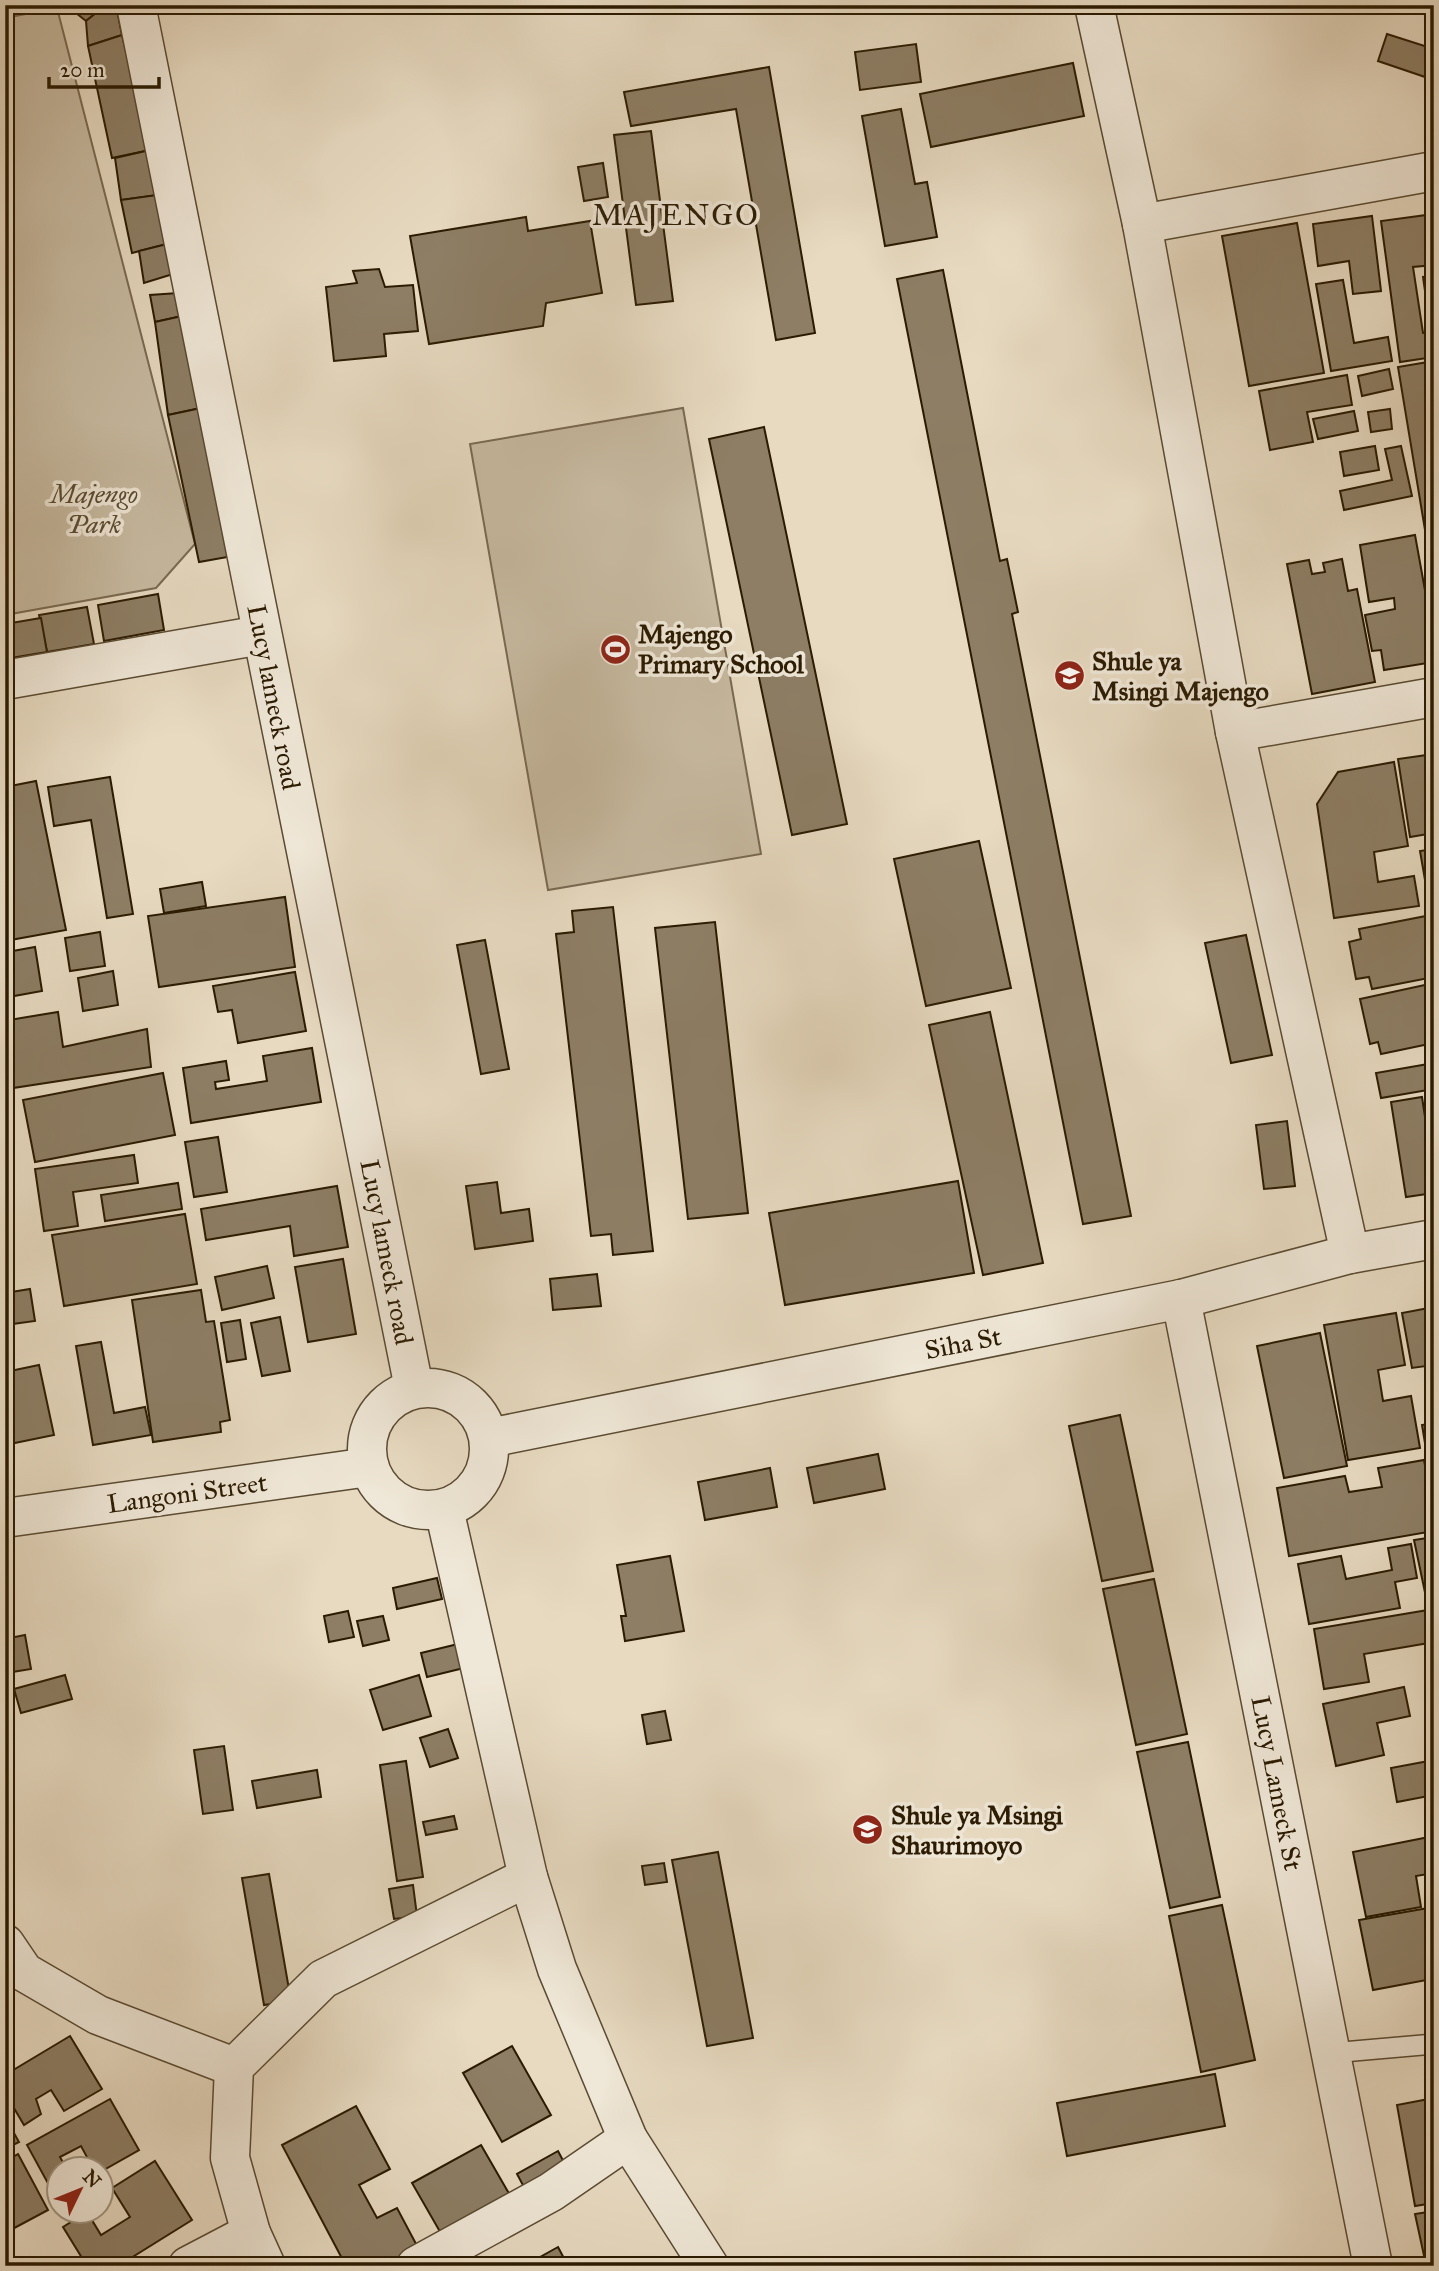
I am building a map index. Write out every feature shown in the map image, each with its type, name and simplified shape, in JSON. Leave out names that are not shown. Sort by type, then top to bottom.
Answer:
[{"type":"street","name":"Lucy lameck road","points":[[136,5],[414,1388]]},
{"type":"street","points":[[1094,5],[1142,224],[1235,732],[1350,1254]]},
{"type":"street","points":[[1142,224],[1434,171]]},
{"type":"street","points":[[5,680],[261,635]]},
{"type":"street","points":[[1235,732],[1434,696]]},
{"type":"street","name":"Siha St","points":[[489,1438],[1181,1299],[1350,1254],[1434,1239]]},
{"type":"street","name":"Lucy Lameck St","points":[[1181,1299],[1373,2266]]},
{"type":"street","points":[[414,1388],[447,1389],[475,1408],[489,1438],[487,1469],[471,1494],[444,1509],[410,1508],[381,1490],[369,1467],[369,1427],[387,1402],[414,1388]]},
{"type":"street","name":"Langoni Street","points":[[5,1518],[369,1467]]},
{"type":"street","points":[[444,1509],[528,1877],[558,1969],[628,2139],[709,2266]]},
{"type":"street","points":[[188,2266],[259,2250],[230,2158],[234,2067],[323,1979],[528,1877]]},
{"type":"street","points":[[5,1944],[24,1972],[98,2015],[234,2067]]},
{"type":"street","points":[[416,2266],[551,2192],[628,2139]]},
{"type":"lane","points":[[1331,2053],[1434,2044]]},
{"type":"green space","name":"Majengo Park","points":[[57,8],[195,544],[156,588],[5,615],[5,18]]},
{"type":"green space","name":"Majengo Primary School","points":[[683,408],[761,854],[548,890],[470,444]]},
{"type":"building","points":[[66,5],[106,5],[86,21]]},
{"type":"building","points":[[106,5],[116,5],[122,35],[88,46],[86,21]]},
{"type":"building","points":[[1387,34],[1434,49],[1434,80],[1378,61]]},
{"type":"building","points":[[122,35],[150,150],[112,158],[88,46]]},
{"type":"building","points":[[916,44],[921,82],[860,90],[855,52]]},
{"type":"building","points":[[1073,63],[1084,116],[931,147],[920,94]]},
{"type":"building","points":[[769,67],[815,333],[776,340],[736,109],[631,126],[624,92]]},
{"type":"building","points":[[901,109],[915,184],[927,182],[937,237],[885,246],[862,116]]},
{"type":"building","points":[[651,131],[673,301],[636,305],[614,135]]},
{"type":"building","points":[[150,150],[157,195],[121,200],[115,158]]},
{"type":"building","points":[[603,163],[608,197],[584,201],[578,167]]},
{"type":"building","points":[[157,195],[167,244],[132,253],[121,200]]},
{"type":"building","points":[[1434,214],[1434,265],[1413,267],[1423,333],[1434,332],[1434,357],[1400,362],[1381,221]]},
{"type":"building","points":[[1372,216],[1381,291],[1353,294],[1349,261],[1318,266],[1313,224]]},
{"type":"building","points":[[526,217],[528,231],[590,221],[602,293],[546,303],[543,326],[429,344],[410,236]]},
{"type":"building","points":[[1297,223],[1324,373],[1249,386],[1222,236]]},
{"type":"building","points":[[167,244],[173,274],[144,283],[139,251]]},
{"type":"building","points":[[379,269],[385,287],[413,285],[418,331],[384,334],[386,356],[334,361],[326,287],[357,283],[353,271]]},
{"type":"building","points":[[943,270],[1000,561],[1007,559],[1018,612],[1012,614],[1131,1216],[1083,1224],[897,279]]},
{"type":"building","points":[[1434,276],[1434,325],[1430,326],[1423,277]]},
{"type":"building","points":[[1343,280],[1354,343],[1388,337],[1392,361],[1331,371],[1316,284]]},
{"type":"building","points":[[178,293],[182,316],[155,322],[150,295]]},
{"type":"building","points":[[182,316],[201,408],[168,415],[155,322]]},
{"type":"building","points":[[1434,361],[1434,535],[1426,536],[1398,367]]},
{"type":"building","points":[[1389,369],[1393,389],[1362,396],[1358,376]]},
{"type":"building","points":[[1347,375],[1352,405],[1307,412],[1313,442],[1270,450],[1259,391]]},
{"type":"building","points":[[201,408],[233,556],[199,562],[168,415]]},
{"type":"building","points":[[1390,409],[1392,429],[1371,432],[1368,412]]},
{"type":"building","points":[[1354,411],[1358,431],[1318,439],[1313,419]]},
{"type":"building","points":[[764,427],[847,824],[792,835],[709,439]]},
{"type":"building","points":[[1375,446],[1379,470],[1344,476],[1340,452]]},
{"type":"building","points":[[1401,446],[1412,496],[1344,510],[1340,491],[1392,480],[1385,449]]},
{"type":"building","points":[[1415,535],[1434,640],[1434,662],[1384,670],[1381,650],[1372,651],[1365,615],[1395,609],[1394,598],[1369,602],[1360,545]]},
{"type":"building","points":[[1342,559],[1348,591],[1357,589],[1375,682],[1312,694],[1287,564],[1309,560],[1312,574],[1325,572],[1323,563]]},
{"type":"building","points":[[158,594],[164,630],[104,641],[98,605]]},
{"type":"building","points":[[87,607],[94,644],[47,652],[39,615]]},
{"type":"building","points":[[41,618],[47,652],[5,659],[5,624]]},
{"type":"building","points":[[1434,754],[1434,833],[1410,837],[1398,759]]},
{"type":"building","points":[[1394,762],[1408,846],[1374,852],[1378,882],[1414,876],[1419,906],[1334,918],[1317,804],[1338,772]]},
{"type":"building","points":[[110,777],[133,914],[107,918],[91,820],[54,826],[48,787]]},
{"type":"building","points":[[36,781],[66,930],[5,941],[5,787]]},
{"type":"building","points":[[979,841],[1011,988],[926,1006],[894,859]]},
{"type":"building","points":[[1434,849],[1434,902],[1429,903],[1420,851]]},
{"type":"building","points":[[202,882],[206,906],[164,913],[160,889]]},
{"type":"building","points":[[285,897],[295,967],[159,987],[148,916]]},
{"type":"building","points":[[613,907],[653,1251],[613,1255],[611,1234],[591,1236],[556,934],[574,932],[572,911]]},
{"type":"building","points":[[1426,916],[1434,950],[1434,977],[1372,989],[1369,977],[1356,979],[1349,942],[1361,939],[1359,929]]},
{"type":"building","points":[[715,922],[748,1213],[688,1219],[655,928]]},
{"type":"building","points":[[100,932],[105,966],[70,971],[65,938]]},
{"type":"building","points":[[1246,935],[1272,1055],[1231,1063],[1205,943]]},
{"type":"building","points":[[485,940],[509,1069],[481,1074],[457,945]]},
{"type":"building","points":[[35,947],[42,991],[14,996],[7,952]]},
{"type":"building","points":[[113,971],[118,1005],[83,1011],[78,978]]},
{"type":"building","points":[[295,972],[306,1031],[238,1043],[232,1010],[218,1012],[213,986]]},
{"type":"building","points":[[1434,983],[1434,1043],[1381,1054],[1378,1042],[1370,1044],[1360,999]]},
{"type":"building","points":[[58,1012],[63,1047],[147,1029],[151,1067],[13,1088],[9,1020]]},
{"type":"building","points":[[990,1012],[1043,1263],[983,1275],[929,1025]]},
{"type":"building","points":[[312,1048],[321,1102],[191,1123],[183,1068],[226,1061],[229,1080],[215,1082],[216,1089],[267,1081],[263,1056]]},
{"type":"building","points":[[1434,1063],[1434,1089],[1381,1098],[1376,1073]]},
{"type":"building","points":[[163,1073],[175,1135],[35,1162],[23,1100]]},
{"type":"building","points":[[1422,1097],[1431,1156],[1434,1156],[1434,1193],[1406,1197],[1391,1102]]},
{"type":"building","points":[[1287,1121],[1295,1186],[1264,1189],[1256,1125]]},
{"type":"building","points":[[218,1137],[227,1192],[194,1197],[185,1142]]},
{"type":"building","points":[[134,1155],[138,1183],[73,1192],[78,1226],[44,1231],[35,1169]]},
{"type":"building","points":[[958,1181],[974,1273],[785,1305],[769,1213]]},
{"type":"building","points":[[497,1182],[501,1213],[529,1209],[533,1241],[475,1249],[466,1186]]},
{"type":"building","points":[[178,1183],[182,1209],[105,1221],[101,1195]]},
{"type":"building","points":[[337,1186],[348,1247],[294,1256],[290,1226],[206,1240],[201,1209]]},
{"type":"building","points":[[5,1201],[13,1251],[5,1252]]},
{"type":"building","points":[[185,1214],[197,1284],[64,1306],[52,1235]]},
{"type":"building","points":[[343,1259],[356,1334],[308,1342],[295,1267]]},
{"type":"building","points":[[267,1266],[274,1298],[222,1310],[215,1277]]},
{"type":"building","points":[[597,1274],[601,1306],[553,1310],[550,1279]]},
{"type":"building","points":[[30,1289],[35,1321],[5,1325],[5,1293]]},
{"type":"building","points":[[201,1290],[206,1322],[214,1321],[230,1420],[220,1422],[221,1432],[153,1442],[132,1300]]},
{"type":"building","points":[[1434,1307],[1434,1365],[1412,1368],[1402,1313]]},
{"type":"building","points":[[1396,1313],[1405,1365],[1378,1370],[1383,1401],[1411,1396],[1420,1448],[1348,1460],[1324,1325]]},
{"type":"building","points":[[280,1317],[290,1371],[262,1376],[251,1323]]},
{"type":"building","points":[[240,1320],[246,1359],[227,1362],[221,1323]]},
{"type":"building","points":[[1320,1333],[1347,1466],[1284,1478],[1257,1346]]},
{"type":"building","points":[[101,1342],[114,1413],[145,1407],[151,1435],[93,1445],[76,1346]]},
{"type":"building","points":[[39,1365],[54,1435],[5,1445],[5,1372]]},
{"type":"building","points":[[1120,1415],[1153,1571],[1102,1581],[1069,1426]]},
{"type":"building","points":[[1434,1423],[1434,1454],[1427,1455],[1422,1425]]},
{"type":"building","points":[[878,1454],[885,1489],[814,1503],[807,1468]]},
{"type":"building","points":[[1424,1460],[1434,1512],[1434,1531],[1289,1556],[1277,1488],[1345,1476],[1349,1492],[1382,1487],[1378,1468]]},
{"type":"building","points":[[770,1468],[777,1507],[705,1520],[698,1482]]},
{"type":"building","points":[[1434,1537],[1434,1600],[1427,1602],[1414,1540]]},
{"type":"building","points":[[1411,1544],[1417,1578],[1395,1582],[1400,1608],[1309,1624],[1298,1564],[1341,1556],[1346,1579],[1392,1570],[1388,1548]]},
{"type":"building","points":[[670,1556],[684,1631],[625,1641],[621,1616],[626,1616],[617,1565]]},
{"type":"building","points":[[437,1578],[442,1599],[397,1609],[393,1588]]},
{"type":"building","points":[[1154,1579],[1187,1734],[1136,1745],[1103,1589]]},
{"type":"building","points":[[1434,1609],[1434,1671],[1429,1643],[1364,1654],[1369,1682],[1324,1689],[1314,1629]]},
{"type":"building","points":[[348,1611],[354,1637],[329,1642],[324,1616]]},
{"type":"building","points":[[383,1616],[389,1640],[363,1646],[357,1621]]},
{"type":"building","points":[[25,1635],[31,1669],[12,1672],[5,1639]]},
{"type":"building","points":[[458,1644],[464,1668],[427,1677],[421,1653]]},
{"type":"building","points":[[65,1675],[72,1699],[21,1713],[14,1689]]},
{"type":"building","points":[[419,1675],[431,1716],[383,1730],[370,1690]]},
{"type":"building","points":[[1404,1687],[1410,1716],[1377,1723],[1384,1755],[1336,1766],[1323,1704]]},
{"type":"building","points":[[665,1711],[671,1740],[647,1744],[642,1715]]},
{"type":"building","points":[[448,1729],[458,1758],[430,1767],[420,1738]]},
{"type":"building","points":[[1188,1742],[1220,1897],[1170,1908],[1137,1752]]},
{"type":"building","points":[[224,1746],[233,1810],[203,1814],[194,1750]]},
{"type":"building","points":[[1434,1760],[1434,1795],[1397,1802],[1391,1768]]},
{"type":"building","points":[[406,1761],[423,1877],[397,1881],[380,1765]]},
{"type":"building","points":[[317,1770],[321,1797],[257,1808],[252,1781]]},
{"type":"building","points":[[454,1816],[457,1829],[426,1835],[423,1822]]},
{"type":"building","points":[[1434,1836],[1434,1873],[1416,1876],[1421,1907],[1366,1917],[1353,1852]]},
{"type":"building","points":[[718,1852],[753,2038],[707,2046],[672,1860]]},
{"type":"building","points":[[664,1863],[667,1882],[645,1885],[642,1866]]},
{"type":"building","points":[[269,1874],[291,2001],[264,2005],[242,1878]]},
{"type":"building","points":[[413,1885],[417,1916],[394,1919],[389,1889]]},
{"type":"building","points":[[1222,1905],[1255,2060],[1201,2072],[1169,1916]]},
{"type":"building","points":[[1434,1907],[1434,1947],[1427,1949],[1432,1979],[1373,1990],[1359,1920]]},
{"type":"building","points":[[70,2036],[102,2089],[64,2111],[51,2090],[36,2099],[41,2114],[24,2125],[5,2093],[5,2075]]},
{"type":"building","points":[[512,2046],[551,2115],[502,2142],[463,2073]]},
{"type":"building","points":[[1215,2074],[1225,2126],[1067,2156],[1057,2103]]},
{"type":"building","points":[[1434,2098],[1434,2203],[1415,2206],[1397,2105]]},
{"type":"building","points":[[110,2099],[139,2150],[116,2163],[116,2156],[86,2156],[81,2146],[62,2156],[46,2156],[46,2180],[27,2145]]},
{"type":"building","points":[[356,2106],[390,2169],[359,2185],[377,2218],[397,2208],[423,2257],[406,2266],[346,2266],[282,2145]]},
{"type":"building","points":[[5,2117],[19,2142],[5,2149]]},
{"type":"building","points":[[481,2145],[511,2197],[443,2237],[412,2183]]},
{"type":"building","points":[[558,2151],[567,2168],[526,2191],[517,2174]]},
{"type":"building","points":[[18,2154],[46,2206],[46,2211],[5,2233],[5,2161]]},
{"type":"building","points":[[155,2161],[192,2220],[118,2266],[87,2266],[63,2227],[96,2226],[101,2235],[130,2217],[116,2194],[116,2185]]},
{"type":"building","points":[[1434,2211],[1434,2264],[1426,2265],[1415,2214]]},
{"type":"building","points":[[558,2247],[568,2266],[524,2266]]},
{"type":"place","name":"Majengo Primary School","points":[[615,649]]},
{"type":"place","name":"Shule ya Msingi Majengo","points":[[1069,676]]},
{"type":"place","name":"Shule ya Msingi Shaurimoyo","points":[[868,1830]]},
{"type":"district","name":"MAJENGO","points":[[676,215]]}]
